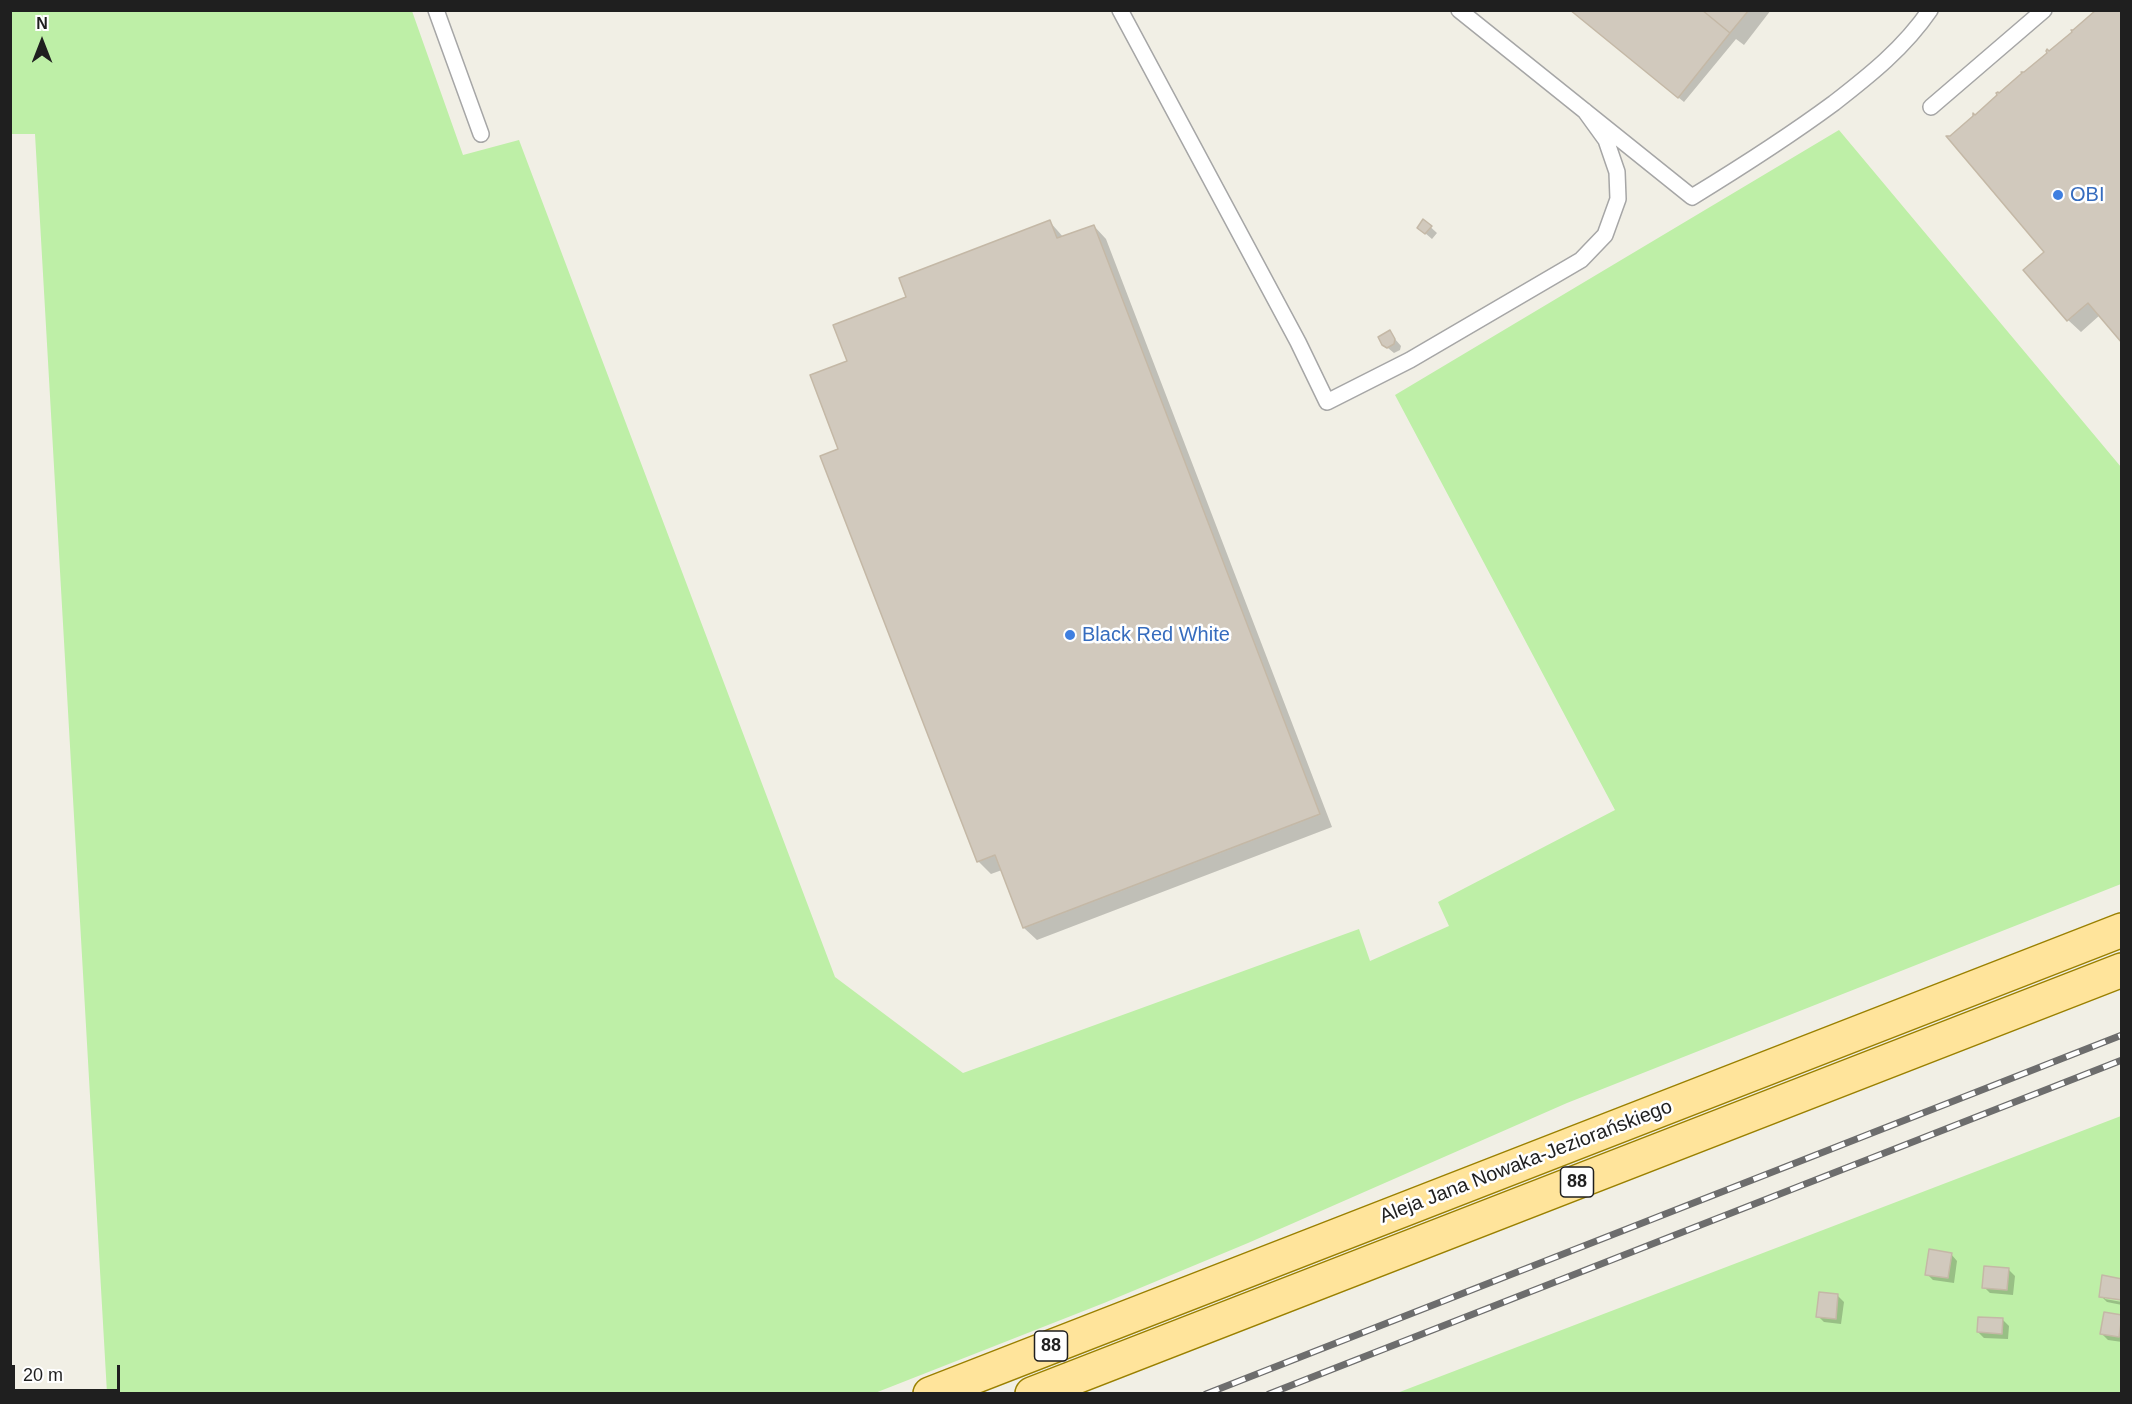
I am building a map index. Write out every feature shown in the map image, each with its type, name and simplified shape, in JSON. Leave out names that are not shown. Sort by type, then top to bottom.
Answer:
[{"type":"main road","name":"Aleja Jana Nowaka-Jeziorańskiego","points":[[930,1394],[2121,930]]},
{"type":"main road","name":"Aleja Jana Nowaka-Jeziorańskiego","points":[[1032,1394],[2121,970]]},
{"type":"lane","points":[[436,10],[482,134]]},
{"type":"lane","points":[[1120,10],[1327,402],[1410,360],[1581,260],[1605,235],[1618,199],[1617,172],[1606,140],[1585,111]]},
{"type":"lane","points":[[1460,10],[1692,197],[1800,128],[1866,79],[1896,52],[1930,10]]},
{"type":"lane","points":[[1930,107],[2044,10]]},
{"type":"green space","points":[[11,10],[412,11],[463,155],[519,140],[835,977],[963,1073],[1359,929],[1370,961],[1449,926],[1438,902],[1615,810],[1395,395],[1839,130],[2121,467],[2121,884],[1567,1103],[1248,1243],[1104,1303],[875,1393],[107,1393],[35,134],[11,134]]},
{"type":"green space","points":[[2121,1116],[2121,1393],[1397,1393]]},
{"type":"building","points":[[1570,10],[1702,10],[1730,33],[1678,98]]},
{"type":"building","points":[[1702,10],[1749,10],[1730,33]]},
{"type":"building","name":"OBI","points":[[2096,10],[2122,10],[2122,343],[2088,303],[2067,321],[2023,270],[2044,252],[1946,136],[1950,136],[1973,116],[1973,113],[1975,115],[1997,95],[1996,93],[1999,93],[2021,72],[2047,53],[2047,49],[2049,51]]},
{"type":"building","points":[[1423,219],[1432,226],[1425,234],[1417,228]]},
{"type":"building","name":"Black Red White","points":[[1050,220],[1057,238],[1094,225],[1320,814],[1023,928],[995,855],[977,862],[820,456],[838,449],[810,375],[847,361],[833,325],[906,297],[899,278]]},
{"type":"building","points":[[1390,330],[1395,339],[1394,344],[1387,348],[1382,345],[1378,337]]},
{"type":"building","points":[[1929,1249],[1952,1253],[1948,1278],[1925,1275]]},
{"type":"building","points":[[1984,1266],[2009,1268],[2007,1290],[1982,1288]]},
{"type":"building","points":[[2102,1275],[2122,1279],[2122,1300],[2099,1297]]},
{"type":"building","points":[[1819,1292],[1838,1294],[1836,1319],[1816,1317]]},
{"type":"building","points":[[2104,1312],[2122,1315],[2119,1337],[2100,1334]]},
{"type":"building","points":[[1978,1317],[2003,1318],[2002,1334],[1977,1332]]},
{"type":"railway","points":[[1206,1394],[2122,1035]]},
{"type":"railway","points":[[1269,1394],[2122,1060]]},
{"type":"place","name":"OBI","points":[[2058,195]]},
{"type":"place","name":"Black Red White","points":[[1070,635]]}]
